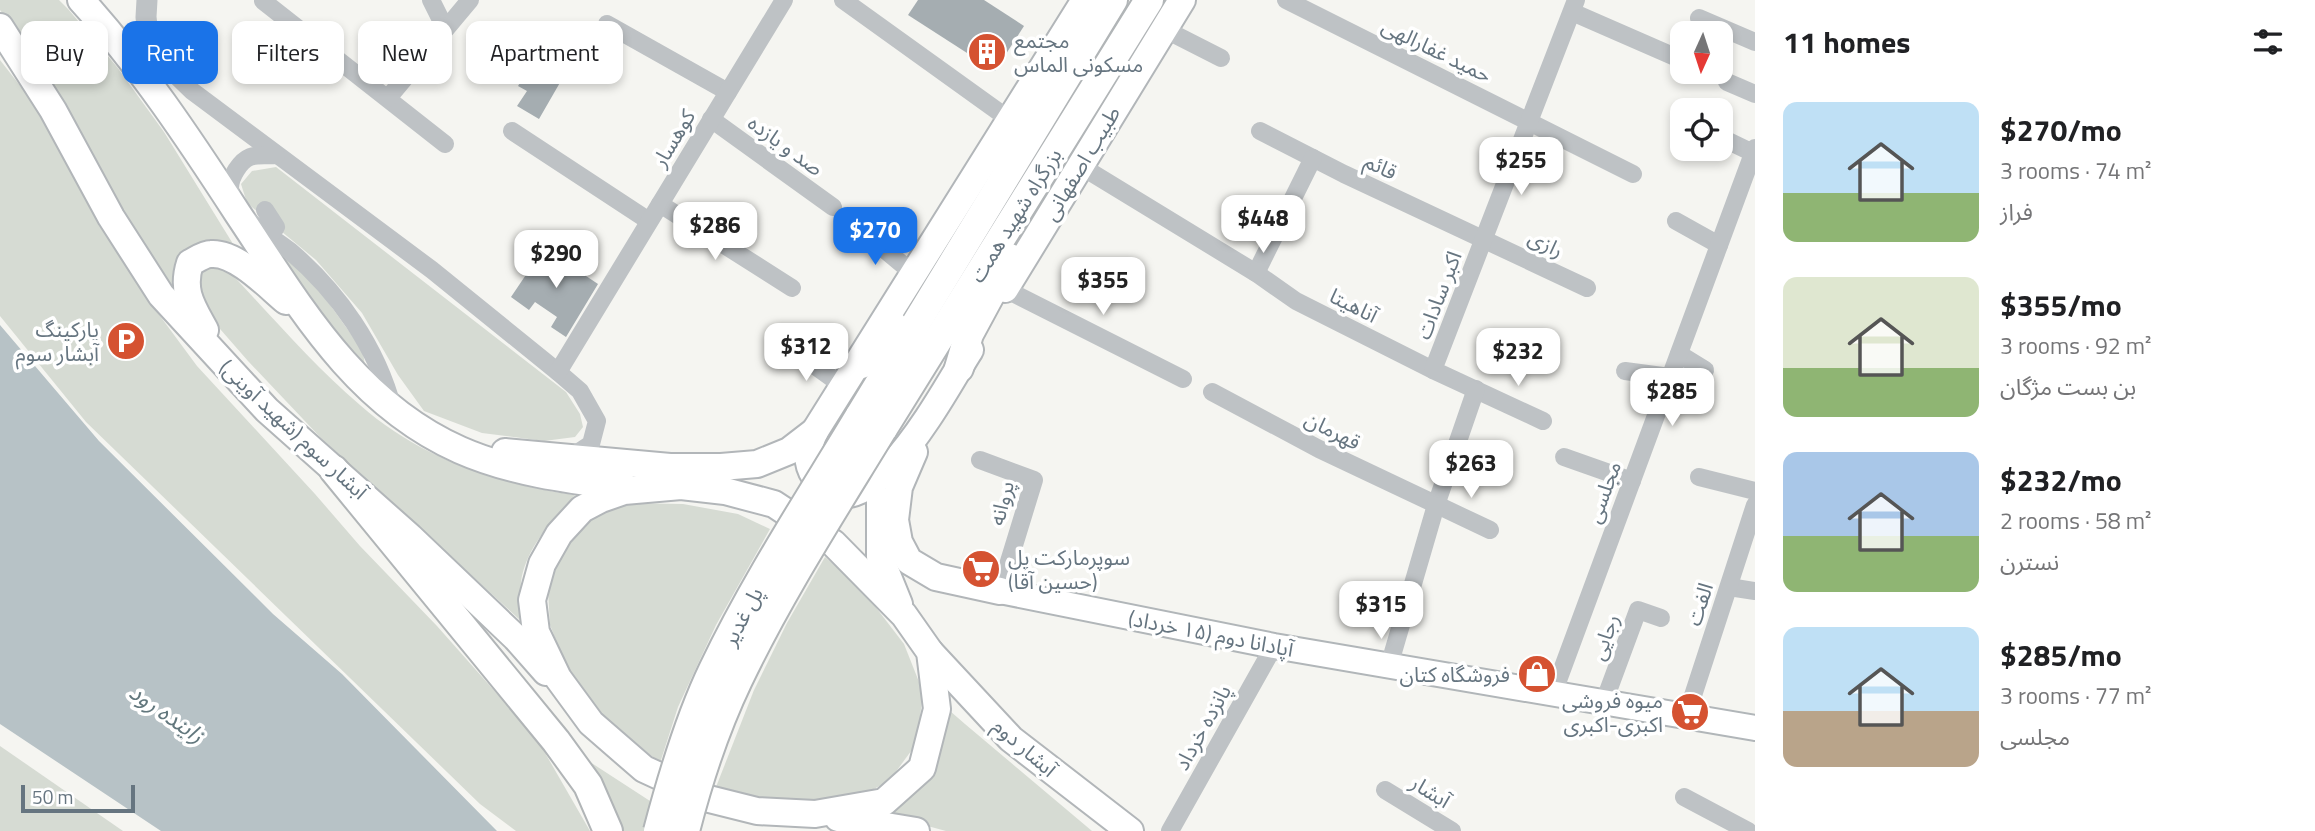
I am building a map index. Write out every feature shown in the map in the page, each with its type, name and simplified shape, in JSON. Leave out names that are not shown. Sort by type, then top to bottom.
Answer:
[{"type":"highway","name":"بزرگراه شهید همت","points":[[870,424],[1025,144],[1113,0]]},
{"type":"highway","name":"بزرگراه شهید همت","points":[[870,424],[1045,168],[1149,0]]},
{"type":"highway","points":[[850,376],[874,355],[991,170],[1025,144]]},
{"type":"highway","points":[[959,368],[969,334],[1031,220],[1045,168]]},
{"type":"highway","name":"پل غدیر","points":[[658,831],[674,773],[712,672],[767,570],[870,424]]},
{"type":"highway","name":"پل غدیر","points":[[685,831],[699,776],[737,681],[870,424]]},
{"type":"highway","points":[[334,470],[556,741],[588,785],[608,831]]},
{"type":"main road","points":[[81,0],[115,37],[154,91],[306,318],[353,373],[394,410],[460,450],[519,470],[639,489]]},
{"type":"main road","points":[[891,468],[864,489],[852,493],[839,492],[827,488],[810,468],[807,456],[809,443],[1085,0]]},
{"type":"main road","name":"طبیب اصفهانی","points":[[891,468],[932,413],[1079,165],[1182,0]]},
{"type":"main road","name":"آبشار سوم (شهید آوینی)","points":[[0,27],[53,110],[111,217],[161,295],[267,410],[410,537],[516,638],[591,723]]},
{"type":"main road","points":[[222,362],[188,298],[185,279],[190,263],[209,254],[227,256],[251,271],[306,318]]},
{"type":"main road","points":[[932,413],[899,487],[895,520],[898,542],[909,561],[936,577],[1000,591]]},
{"type":"main road","points":[[460,450],[670,467],[721,467],[757,464],[789,451],[815,431]]},
{"type":"main road","points":[[891,468],[879,502],[880,557],[904,615]]},
{"type":"main road","points":[[904,615],[833,543],[774,503],[681,486],[639,489],[601,499],[582,509],[559,534],[542,564],[532,600],[536,632],[558,678],[591,723],[644,769],[709,799],[757,811],[815,814],[916,831]]},
{"type":"main road","points":[[904,615],[911,596],[923,587],[1000,591]]},
{"type":"main road","name":"آپادانا دوم (۱۵ خرداد)","points":[[1000,591],[1274,646],[1755,728]]},
{"type":"main road","name":"آبشار دوم","points":[[904,615],[930,652],[1011,739],[1130,831]]},
{"type":"main road","points":[[815,814],[884,802],[922,768],[937,709],[930,652]]},
{"type":"street","points":[[147,0],[146,17],[154,91]]},
{"type":"street","points":[[431,0],[442,21]]},
{"type":"street","points":[[451,21],[470,0]]},
{"type":"street","name":"کوهسار","points":[[558,372],[784,0]]},
{"type":"street","points":[[843,0],[1010,120]]},
{"type":"street","name":"حمید غفارالهی","points":[[1286,0],[1633,174]]},
{"type":"street","points":[[263,1],[446,144]]},
{"type":"street","points":[[1573,4],[1670,55]]},
{"type":"street","name":"اکبر سادات","points":[[1544,421],[1433,370],[1573,4]]},
{"type":"street","points":[[1699,18],[1755,42]]},
{"type":"street","points":[[1164,29],[1221,58]]},
{"type":"street","points":[[623,32],[728,92]]},
{"type":"street","points":[[185,84],[432,270],[580,391],[597,421],[591,444],[569,458]]},
{"type":"street","points":[[388,98],[399,84]]},
{"type":"street","points":[[1732,84],[1755,94]]},
{"type":"street","name":"صد و یازده","points":[[711,119],[833,207]]},
{"type":"street","points":[[512,131],[649,221]]},
{"type":"street","name":"قائم","points":[[1260,131],[1485,238]]},
{"type":"street","points":[[1733,143],[1754,151]]},
{"type":"street","name":"مجلسی","points":[[1553,694],[1754,151]]},
{"type":"street","points":[[276,155],[249,157],[237,169],[230,187],[237,212],[312,272],[346,312],[371,348],[386,381],[394,410]]},
{"type":"street","points":[[1256,273],[1313,158]]},
{"type":"street","name":"آناهیتا","points":[[1079,165],[1256,273],[1296,301],[1433,370]]},
{"type":"street","points":[[660,204],[792,288]]},
{"type":"street","points":[[265,211],[276,226],[270,236]]},
{"type":"street","points":[[1675,221],[1719,244]]},
{"type":"street","points":[[860,230],[914,274]]},
{"type":"street","name":"رازی","points":[[1485,238],[1587,288]]},
{"type":"street","points":[[1006,289],[1183,379]]},
{"type":"street","points":[[790,348],[850,376]]},
{"type":"street","points":[[1679,354],[1705,370]]},
{"type":"street","points":[[1625,371],[1670,377]]},
{"type":"street","points":[[1389,666],[1436,505],[1476,389]]},
{"type":"street","name":"قهرمان","points":[[1212,392],[1318,449],[1490,530]]},
{"type":"street","points":[[1564,457],[1632,481]]},
{"type":"street","name":"پروانه","points":[[980,460],[1034,480],[1000,591]]},
{"type":"street","points":[[1699,477],[1755,491]]},
{"type":"street","name":"الفت","points":[[1686,717],[1755,505]]},
{"type":"street","points":[[1729,587],[1755,591]]},
{"type":"street","name":"رجایی","points":[[1604,702],[1638,610],[1661,618]]},
{"type":"street","name":"پانزده خرداد","points":[[1170,831],[1274,646]]},
{"type":"street","name":"آبشار","points":[[1385,790],[1452,831]]},
{"type":"street","points":[[1684,797],[1748,831]]},
{"type":"shaded area","points":[[0,0],[59,0],[78,21],[21,21],[21,38],[0,10]]},
{"type":"shaded area","points":[[108,56],[122,74],[122,84],[129,84],[164,132],[238,252],[176,274],[171,288],[103,180],[76,123],[52,84],[108,84]]},
{"type":"shaded area","points":[[0,60],[39,110],[68,166],[146,297],[197,366],[360,546],[437,626],[537,739],[590,831],[516,831],[480,804],[86,422],[0,316]]},
{"type":"shaded area","points":[[276,167],[566,392],[580,414],[583,427],[575,437],[544,441],[482,433],[424,411],[398,375],[362,313],[316,260],[247,203],[241,184],[252,171]]},
{"type":"shaded area","points":[[278,257],[288,260],[318,288],[363,351],[365,367],[356,363]]},
{"type":"shaded area","points":[[206,265],[225,267],[342,389],[383,424],[408,440],[461,466],[489,476],[575,495],[542,535],[528,557],[521,582],[520,620],[320,437],[248,361],[200,306],[198,271]]},
{"type":"shaded area","points":[[624,503],[683,504],[738,514],[770,529],[716,625],[678,707],[660,763],[598,711],[565,663],[550,625],[548,592],[553,569],[577,530],[594,516]]},
{"type":"shaded area","points":[[825,557],[861,588],[904,644],[923,692],[917,743],[889,781],[851,801],[797,807],[753,799],[716,787],[754,690],[787,623]]},
{"type":"shaded area","points":[[950,711],[1092,831],[946,831],[898,818],[894,812],[917,788],[936,759]]},
{"type":"shaded area","points":[[0,746],[123,831],[0,831]]},
{"type":"shaded area","points":[[590,762],[650,801],[645,831],[618,831],[608,800]]},
{"type":"water","name":"زاینده رود","points":[[0,325],[99,441],[273,614],[342,674],[497,831],[161,831],[0,724]]},
{"type":"building","name":"مجتمع مسکونی الماس","points":[[918,0],[984,0],[1024,26],[995,71],[908,15]]},
{"type":"building","points":[[559,84],[539,119],[517,106],[527,91],[518,86]]},
{"type":"building","points":[[544,248],[598,284],[566,337],[551,327],[557,317],[535,302],[529,310],[511,297]]},
{"type":"place","name":"مجتمع مسکونی الماس","points":[[987,52]]},
{"type":"place","name":"پارکینگ آبشار سوم","points":[[126,341]]},
{"type":"place","name":"سوپرمارکت پل (حسین آقا)","points":[[981,569]]},
{"type":"place","name":"فروشگاه کتان","points":[[1537,674]]},
{"type":"place","name":"میوه فروشی اکبری-اکبری","points":[[1690,712]]}]
